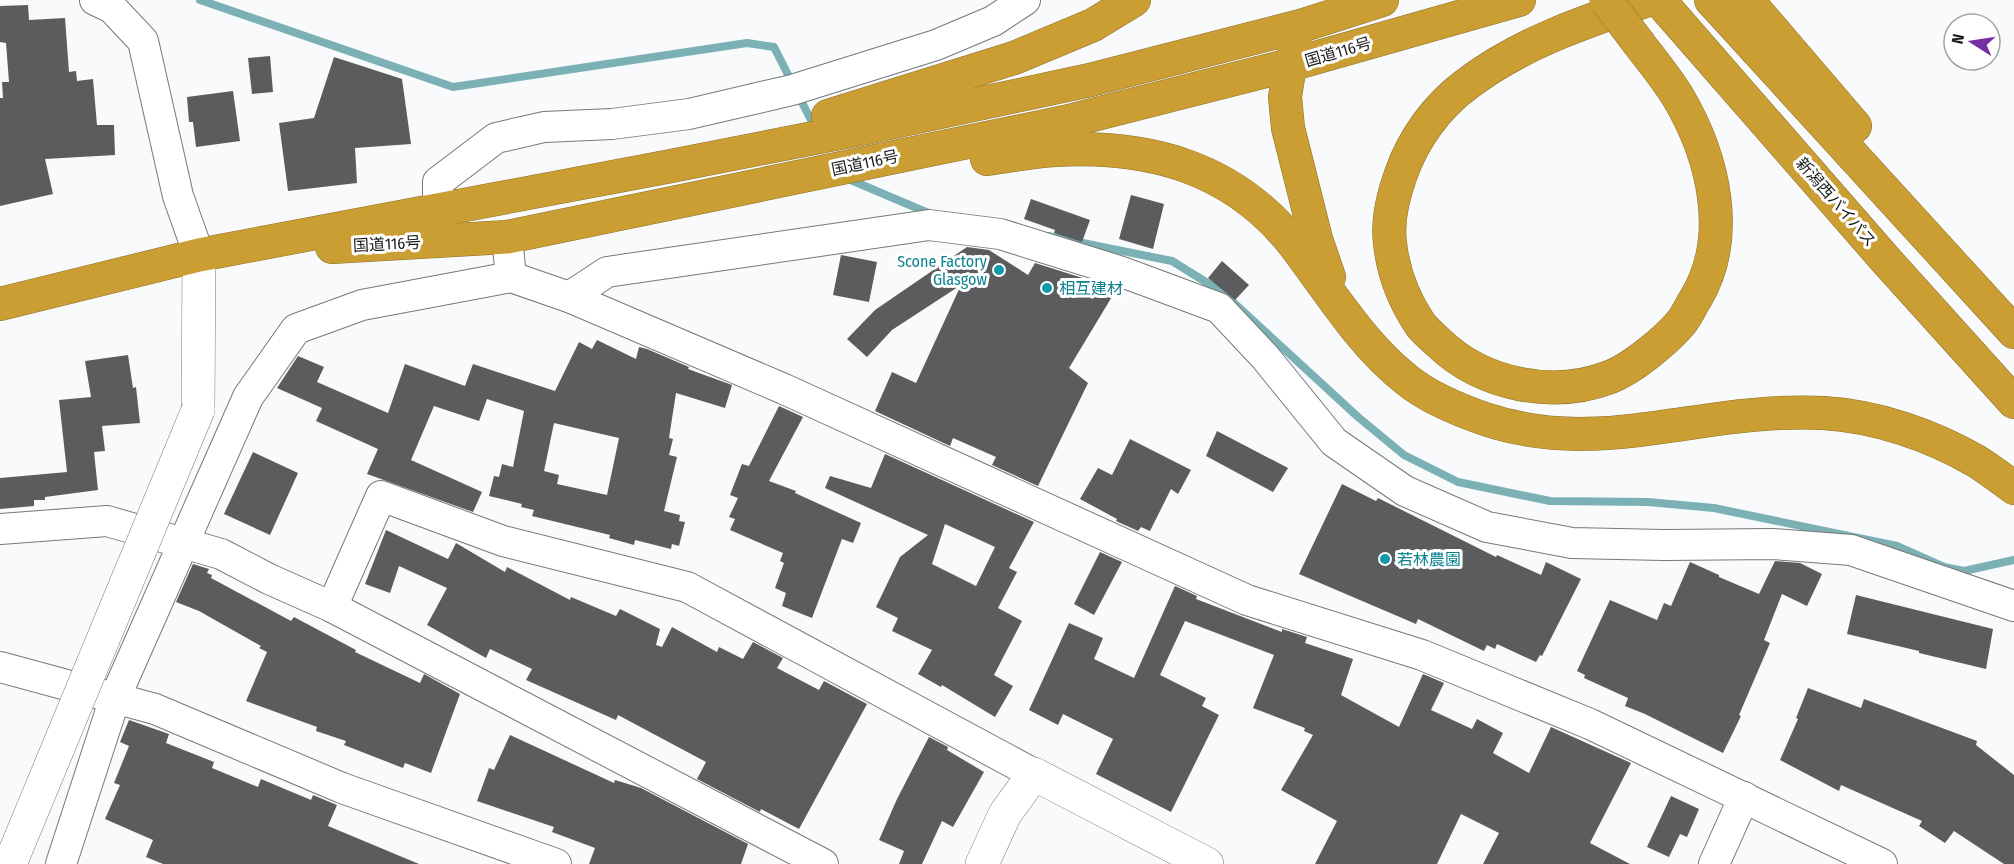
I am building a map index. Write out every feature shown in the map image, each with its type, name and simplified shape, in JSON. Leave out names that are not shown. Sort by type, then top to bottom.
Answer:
[{"type":"highway","points":[[666,167],[1014,58],[1093,25],[1134,0]]},
{"type":"highway","name":"国道116号","points":[[199,255],[507,237],[1065,122],[1290,65],[1519,0]]},
{"type":"highway","points":[[1606,0],[1640,45],[1678,97],[1697,134],[1711,176],[1716,212],[1714,247],[1704,285],[1680,324],[1650,352],[1612,377],[1580,386],[1540,388],[1497,380],[1454,357],[1421,326],[1400,287],[1390,242],[1392,201],[1408,155],[1431,119],[1465,85],[1504,58],[1546,37],[1648,0]]},
{"type":"highway","name":"新潟西バイパス","points":[[1659,0],[1884,258],[2014,402]]},
{"type":"highway","name":"国道116号","points":[[0,304],[199,255],[666,167],[1090,80],[1304,25],[1369,3]]},
{"type":"highway","points":[[1726,3],[2004,320]]},
{"type":"highway","points":[[1304,25],[1290,65],[1285,97],[1288,128],[1316,239],[1329,277],[1347,317]]},
{"type":"highway","points":[[836,170],[904,170],[1053,150],[1105,149],[1143,153],[1183,163],[1221,182],[1255,205],[1291,241],[1347,317],[1377,351],[1409,382],[1445,403],[1486,419],[1530,430],[1576,435],[1628,432],[1773,414],[1833,414],[1861,418],[1939,442],[1978,462],[2014,488]]},
{"type":"street","points":[[10,864],[198,410],[199,255],[178,196],[143,41],[112,9],[95,0]]},
{"type":"street","points":[[438,209],[438,182],[496,138],[544,127],[612,124],[689,114],[792,90],[936,45],[993,21],[1025,0]]},
{"type":"street","points":[[569,297],[607,272],[929,225],[1000,234],[1122,272],[1219,308],[1265,357],[1334,442],[1406,491],[1487,527],[1572,543],[1773,544],[1851,550],[2014,606]]},
{"type":"street","points":[[507,237],[511,277]]},
{"type":"street","points":[[61,864],[115,698],[248,397],[296,329],[362,305],[511,277],[569,297],[784,390],[1247,600],[1422,656],[1590,724],[1882,864]]},
{"type":"street","points":[[332,607],[381,496],[503,541],[687,587],[1034,774],[1207,864]]},
{"type":"street","points":[[0,529],[107,521],[221,554],[269,579],[332,607],[789,857],[823,864]]},
{"type":"street","points":[[0,667],[155,710],[342,788],[556,864]]},
{"type":"street","points":[[982,864],[1005,814],[1034,774]]},
{"type":"street","points":[[1714,864],[1744,796]]},
{"type":"building","points":[[28,5],[29,20],[65,18],[69,72],[76,71],[77,81],[93,79],[97,125],[114,125],[115,155],[45,159],[53,194],[0,206],[0,98],[3,98],[2,82],[9,82],[6,43],[0,42],[0,6]]},
{"type":"building","points":[[270,56],[273,92],[252,94],[248,58]]},
{"type":"building","points":[[334,57],[402,79],[411,144],[355,148],[357,183],[288,191],[279,123],[314,118]]},
{"type":"building","points":[[233,91],[240,141],[196,147],[193,122],[189,122],[187,97]]},
{"type":"building","points":[[1131,195],[1164,204],[1153,249],[1119,239]]},
{"type":"building","points":[[1031,199],[1090,220],[1082,242],[1054,233],[1055,230],[1024,219]]},
{"type":"building","points":[[967,247],[989,250],[1028,275],[1035,263],[1116,290],[1069,368],[1088,383],[1038,486],[992,465],[996,457],[953,438],[950,446],[875,411],[892,372],[916,383],[961,285],[892,330],[867,357],[847,339],[875,310]]},
{"type":"building","points":[[841,255],[877,262],[869,302],[833,295]]},
{"type":"building","points":[[1222,261],[1249,285],[1235,300],[1208,278]]},
{"type":"building","points":[[597,340],[636,359],[639,347],[647,349],[689,367],[688,369],[732,385],[725,408],[676,393],[669,438],[673,439],[669,455],[677,457],[664,511],[680,515],[679,521],[685,522],[679,546],[672,544],[671,549],[635,540],[634,545],[609,538],[610,535],[532,516],[534,510],[521,507],[522,504],[489,496],[494,476],[499,477],[502,464],[513,467],[524,411],[487,399],[479,421],[434,406],[411,460],[482,492],[473,512],[367,474],[378,449],[316,421],[322,408],[277,388],[298,356],[324,367],[317,382],[388,413],[405,364],[465,386],[473,364],[555,391],[579,342],[592,349]],"holes":[[[554,423],[619,438],[607,495],[557,484],[559,475],[544,471]]]},
{"type":"building","points":[[128,355],[133,388],[136,387],[140,423],[102,426],[105,451],[94,452],[98,490],[45,497],[45,500],[34,500],[34,506],[0,509],[0,478],[67,472],[59,400],[91,397],[85,361]]},
{"type":"building","points":[[779,406],[803,417],[769,481],[796,491],[795,493],[861,523],[853,543],[842,539],[812,618],[782,606],[786,593],[775,588],[784,563],[780,561],[783,553],[730,530],[735,519],[729,517],[738,498],[730,495],[742,464],[749,466]]},
{"type":"building","points":[[1217,431],[1288,468],[1273,492],[1206,456]]},
{"type":"building","points":[[1130,439],[1191,470],[1178,494],[1171,489],[1150,531],[1141,527],[1138,531],[1116,521],[1117,519],[1080,499],[1098,468],[1112,475]]},
{"type":"building","points":[[253,452],[298,473],[270,535],[224,514]]},
{"type":"building","points":[[885,454],[1034,522],[1009,568],[1017,572],[998,608],[1022,621],[994,675],[1013,686],[995,717],[942,685],[941,687],[918,674],[932,650],[892,631],[898,618],[876,607],[900,557],[928,535],[825,488],[830,476],[871,488]],"holes":[[[945,524],[995,547],[976,586],[932,564]]]},
{"type":"building","name":"若林農園","points":[[1342,484],[1376,501],[1378,498],[1496,557],[1497,555],[1541,575],[1546,562],[1581,579],[1542,656],[1540,655],[1536,662],[1497,644],[1495,649],[1487,645],[1484,651],[1418,619],[1416,624],[1299,574]]},
{"type":"building","points":[[386,530],[448,559],[456,543],[505,572],[507,567],[570,600],[571,597],[616,616],[620,609],[660,629],[656,645],[662,647],[672,627],[717,652],[719,647],[743,659],[753,642],[783,658],[777,668],[819,690],[824,681],[867,704],[799,829],[761,809],[760,812],[697,779],[706,762],[618,715],[616,720],[526,680],[532,669],[490,649],[486,658],[427,625],[447,588],[399,566],[390,593],[365,584]]},
{"type":"building","points":[[1100,552],[1122,562],[1094,615],[1074,604]]},
{"type":"building","points":[[1775,561],[1800,563],[1822,574],[1807,606],[1782,594],[1764,640],[1770,643],[1739,715],[1741,716],[1723,753],[1625,706],[1628,698],[1584,678],[1585,675],[1577,671],[1610,600],[1657,620],[1664,603],[1671,606],[1690,562],[1759,594]]},
{"type":"building","points":[[193,564],[209,569],[207,573],[212,575],[211,578],[291,621],[294,617],[356,650],[355,652],[420,683],[424,674],[460,694],[431,773],[405,763],[403,768],[344,745],[346,741],[316,731],[317,727],[246,701],[267,652],[259,648],[261,646],[199,611],[176,602]]},
{"type":"building","points":[[1175,586],[1197,596],[1196,599],[1282,632],[1282,629],[1307,637],[1305,643],[1353,659],[1341,695],[1399,727],[1423,674],[1444,683],[1431,710],[1472,729],[1477,719],[1503,733],[1493,753],[1529,773],[1551,727],[1631,763],[1590,843],[1630,864],[1483,864],[1499,833],[1461,814],[1437,864],[1315,864],[1337,821],[1281,790],[1313,735],[1304,731],[1305,728],[1253,708],[1274,655],[1185,621],[1160,675],[1206,698],[1202,706],[1219,715],[1171,812],[1096,774],[1113,739],[1063,714],[1058,725],[1029,710],[1069,623],[1103,638],[1094,659],[1134,678]]},
{"type":"building","points":[[1856,595],[1993,629],[1986,669],[1847,634]]},
{"type":"building","points":[[1808,688],[1861,708],[1864,699],[1977,741],[1976,745],[2014,775],[2014,864],[2004,864],[1954,831],[1945,843],[1919,826],[1922,821],[1841,785],[1839,791],[1780,760],[1798,719],[1796,718]]},
{"type":"building","points":[[129,720],[169,734],[166,743],[214,762],[212,768],[258,787],[261,779],[311,800],[313,795],[337,805],[328,826],[419,864],[163,864],[146,857],[153,840],[105,819],[120,785],[114,783],[129,746],[120,742]]},
{"type":"building","points":[[510,735],[614,783],[615,780],[641,788],[748,844],[741,864],[589,864],[595,848],[552,832],[554,827],[477,801],[489,768],[494,770]]},
{"type":"building","points":[[929,737],[984,772],[953,827],[942,821],[922,864],[899,864],[904,851],[879,840]]},
{"type":"building","points":[[1671,796],[1699,809],[1687,837],[1680,834],[1669,857],[1647,847]]},
{"type":"waterway","points":[[200,0],[453,87],[747,43],[774,47],[816,130]]},
{"type":"waterway","points":[[846,178],[933,215]]},
{"type":"waterway","points":[[1048,236],[1172,261],[1222,292],[1358,417],[1404,455],[1458,482],[1550,501],[1648,502],[1714,508],[1897,546],[1944,567],[1964,571],[2014,560]]},
{"type":"place","name":"Scone Factory Glasgow","points":[[999,270]]},
{"type":"place","name":"相互建材","points":[[1047,288]]},
{"type":"place","name":"若林農園","points":[[1385,559]]}]
